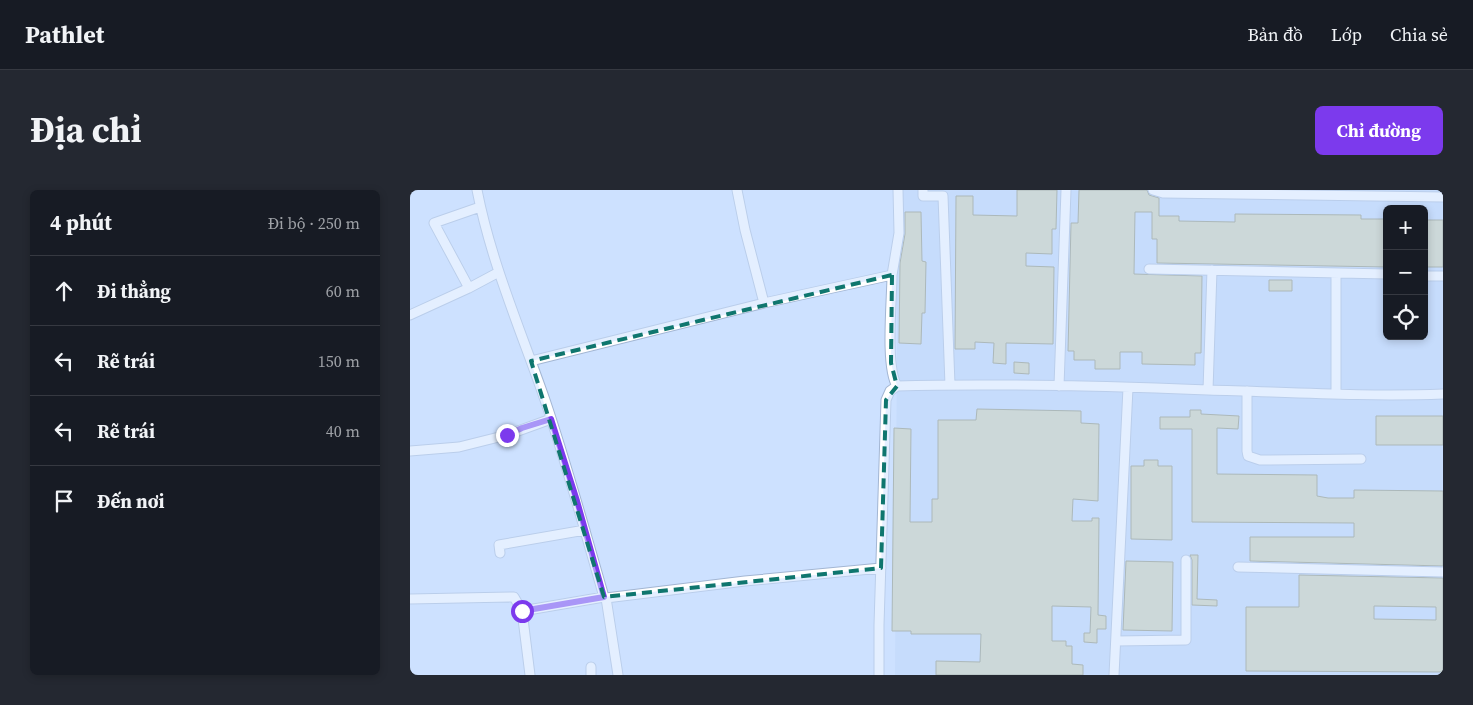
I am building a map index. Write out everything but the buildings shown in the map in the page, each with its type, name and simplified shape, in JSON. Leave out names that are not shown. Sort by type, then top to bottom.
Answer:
[{"type":"street","points":[[477,190],[480,207],[499,272],[551,419],[605,597],[618,675]]},
{"type":"street","points":[[737,190],[745,230],[764,303]]},
{"type":"street","points":[[897,386],[891,363],[892,274],[899,233],[898,190]]},
{"type":"street","points":[[923,190],[923,196],[943,196],[950,385]]},
{"type":"street","points":[[1059,386],[1066,190]]},
{"type":"street","points":[[1154,190],[1163,193],[1233,195],[1443,197]]},
{"type":"street","points":[[469,288],[434,223],[480,207]]},
{"type":"street","points":[[1149,269],[1383,274]]},
{"type":"street","points":[[1208,390],[1212,270]]},
{"type":"street","points":[[410,315],[499,272]]},
{"type":"street","points":[[1336,273],[1336,394]]},
{"type":"street","points":[[531,362],[764,303],[892,274]]},
{"type":"street","points":[[1428,276],[1443,276]]},
{"type":"street","points":[[879,675],[886,400],[890,391],[897,386],[1059,386],[1336,394],[1443,394]]},
{"type":"street","points":[[1114,675],[1128,388]]},
{"type":"street","points":[[1247,391],[1248,456],[1260,460],[1361,459]]},
{"type":"street","points":[[410,451],[459,447],[507,435],[551,419]]},
{"type":"street","points":[[500,553],[499,545],[585,530]]},
{"type":"street","points":[[1116,641],[1186,640],[1186,560]]},
{"type":"street","points":[[1238,567],[1443,572]]},
{"type":"street","points":[[522,611],[605,597],[745,580],[881,568]]},
{"type":"street","points":[[410,599],[514,597],[522,611],[530,675]]},
{"type":"highlighted area","points":[[892,275],[891,363],[897,386],[886,400],[881,568],[604,597],[531,361]]},
{"type":"shaded area","points":[[895,190],[1443,190],[1443,675],[895,675],[897,321]]},
{"type":"route","points":[[507,435],[551,419],[577,501],[604,597],[522,611]]}]
